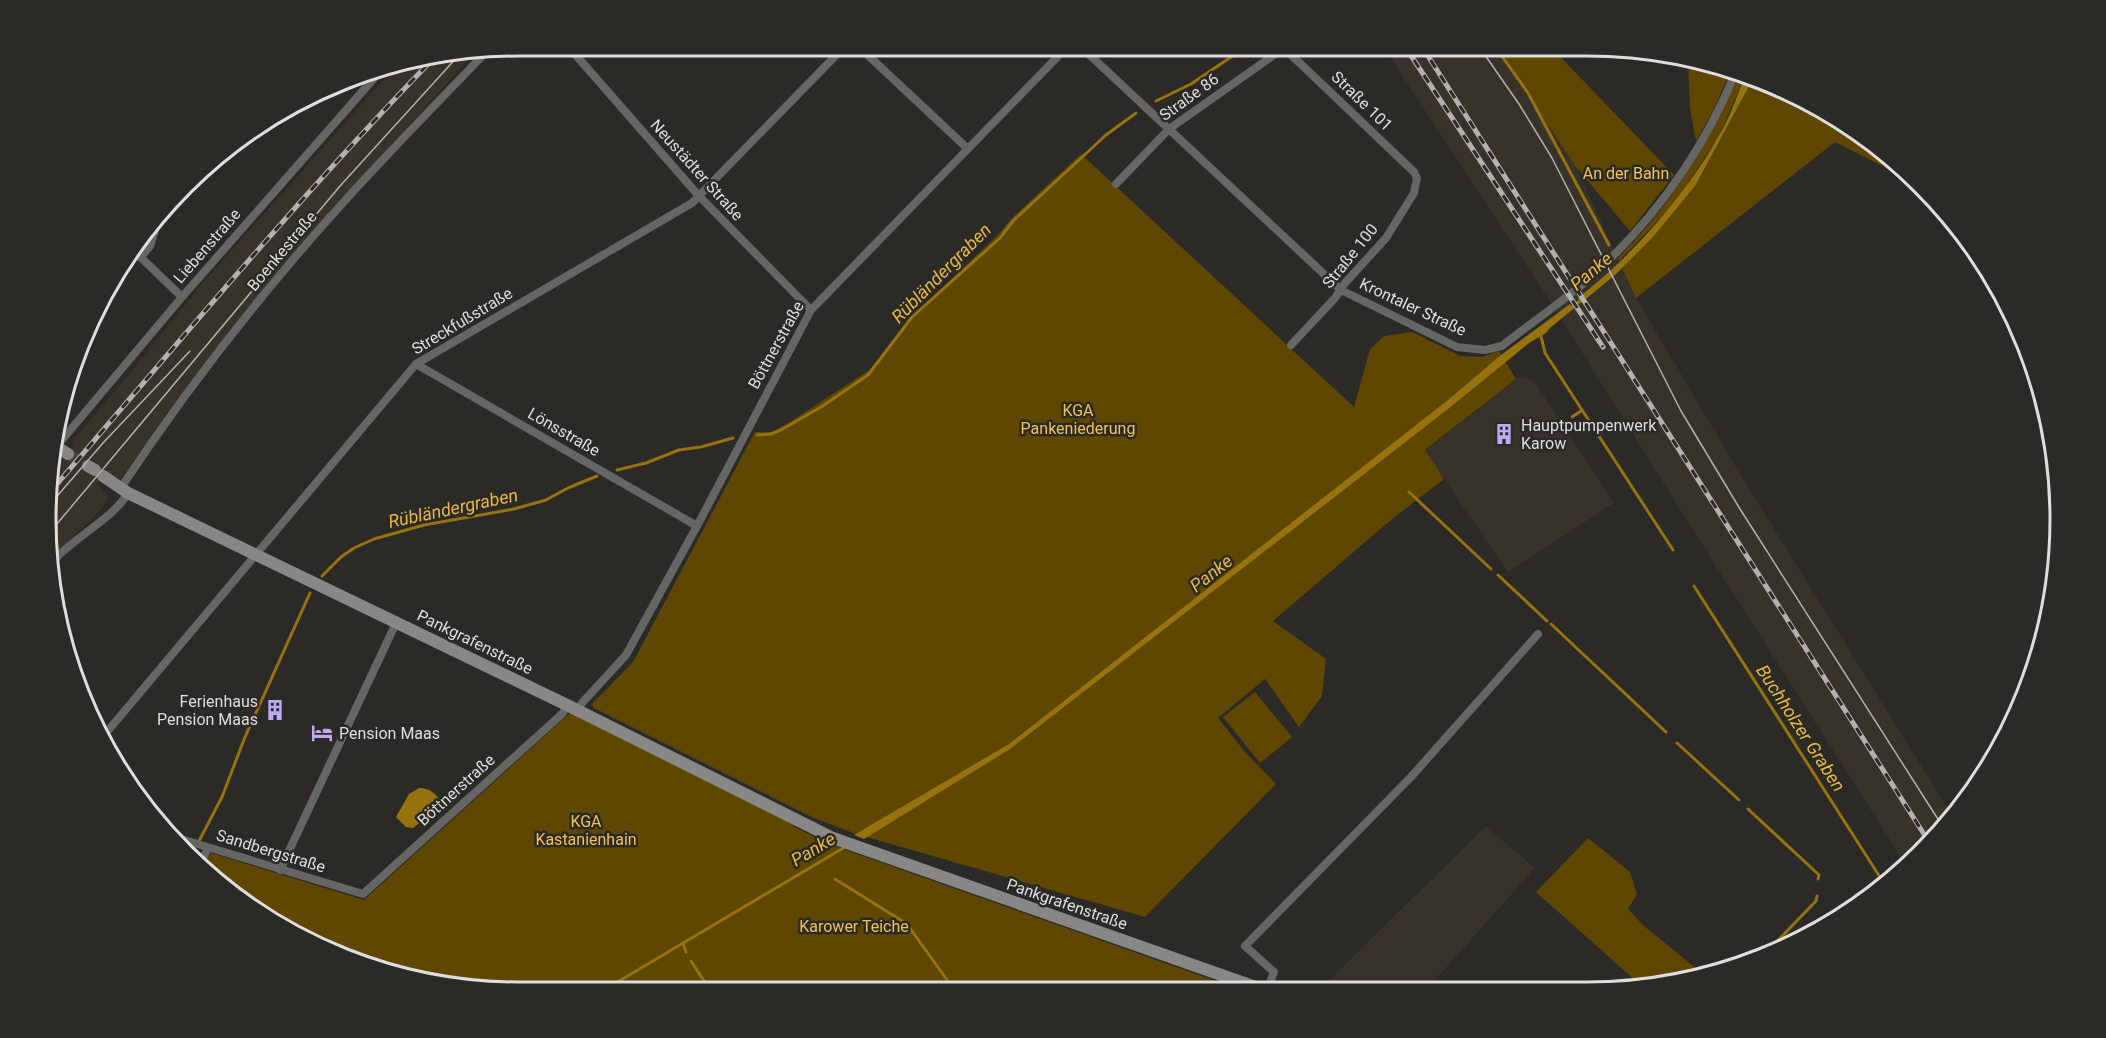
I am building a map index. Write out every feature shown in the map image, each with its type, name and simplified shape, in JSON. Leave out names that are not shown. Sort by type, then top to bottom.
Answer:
[{"type":"main road","points":[[61,449],[68,454]]},
{"type":"main road","name":"Pankgrafenstraße","points":[[95,471],[124,491],[572,708],[833,838],[1242,982]]},
{"type":"street","name":"Neustädter Straße","points":[[577,56],[699,196],[811,310]]},
{"type":"street","name":"Streckfußstraße","points":[[108,732],[417,364],[692,203],[835,56]]},
{"type":"street","points":[[870,56],[968,149]]},
{"type":"street","name":"Böttnerstraße","points":[[363,894],[563,713],[582,703],[626,655],[811,310],[1058,56]]},
{"type":"street","name":"Krontaler Straße","points":[[1091,56],[1341,290],[1456,346],[1485,350],[1502,346],[1591,276],[1657,208],[1703,140],[1732,79]]},
{"type":"street","name":"Straße 86","points":[[1116,184],[1169,129],[1272,56]]},
{"type":"street","name":"Straße 101","points":[[1296,56],[1414,172],[1417,178]]},
{"type":"street","name":"Boenkestraße","points":[[57,556],[118,506],[124,491],[193,385],[272,286],[349,196],[483,57]]},
{"type":"street","name":"Liebenstraße","points":[[63,437],[373,79]]},
{"type":"street","name":"Straße 100","points":[[1291,345],[1386,238],[1414,194],[1417,178]]},
{"type":"street","points":[[141,257],[150,246],[154,234]]},
{"type":"street","points":[[138,255],[182,297]]},
{"type":"street","name":"Lönsstraße","points":[[417,364],[697,526]]},
{"type":"street","points":[[280,870],[396,623]]},
{"type":"street","points":[[1269,982],[1274,972],[1245,946],[1410,778],[1538,634]]},
{"type":"street","name":"Sandbergstraße","points":[[185,841],[363,894]]},
{"type":"street","points":[[203,858],[208,848]]},
{"type":"shaded area","points":[[1389,56],[1502,56],[1576,167],[1636,298],[1737,469],[1948,809],[1902,859],[1679,508],[1550,301]]},
{"type":"shaded area","points":[[470,58],[327,216],[221,343],[168,411],[121,479],[118,482],[105,473],[97,484],[108,496],[102,508],[56,554],[56,489],[58,466],[75,445],[72,441],[205,280],[389,74],[429,64]]},
{"type":"shaded area","points":[[1743,83],[1750,85],[1695,186],[1654,236],[1616,274],[1581,303],[1578,298],[1637,245],[1673,203],[1705,159],[1730,114]]},
{"type":"shaded area","points":[[1570,304],[1573,309],[1546,333],[1529,343],[1448,409],[1010,749],[864,839],[854,835],[1009,744],[1448,400],[1501,355]]},
{"type":"shaded area","points":[[1524,376],[1536,384],[1614,503],[1508,572],[1425,451],[1516,379]]},
{"type":"shaded area","points":[[419,788],[434,793],[441,801],[440,807],[413,828],[406,827],[396,817],[409,794]]},
{"type":"shaded area","points":[[1486,826],[1535,868],[1433,982],[1327,982]]},
{"type":"green space","name":"An der Bahn","points":[[1502,56],[1560,56],[1674,175],[1630,231],[1576,167]]},
{"type":"green space","points":[[1688,67],[1728,77],[1713,111],[1696,141],[1690,108]]},
{"type":"green space","points":[[1735,80],[1742,82],[1719,136],[1675,203],[1619,261],[1618,258],[1673,194],[1702,148]]},
{"type":"green space","points":[[1750,85],[1792,103],[1819,118],[1869,151],[1894,172],[1835,142],[1636,298],[1622,268],[1654,236],[1695,186]]},
{"type":"green space","name":"KGA Pankeniederung","points":[[1081,154],[1354,407],[1370,349],[1384,336],[1412,332],[1460,356],[1482,357],[1499,351],[1516,379],[1425,450],[1444,479],[1391,520],[1273,621],[1326,659],[1322,696],[1299,727],[1265,679],[1218,718],[1245,752],[1276,784],[1145,917],[856,834],[812,817],[594,708],[592,704],[633,662],[755,432],[771,432],[790,422],[877,365],[908,320]]},
{"type":"green space","points":[[1255,692],[1292,737],[1260,763],[1223,717]]},
{"type":"green space","points":[[571,712],[782,817],[795,827],[829,844],[1218,982],[489,982],[459,979],[399,967],[314,935],[261,904],[206,861],[211,853],[364,900]]},
{"type":"green space","points":[[1588,838],[1630,872],[1637,894],[1628,909],[1644,926],[1697,969],[1635,980],[1536,892]]},
{"type":"waterway","name":"Rübländergraben","points":[[1156,101],[1191,84],[1233,56]]},
{"type":"waterway","points":[[1502,56],[1528,93],[1609,245]]},
{"type":"waterway","name":"Rübländergraben","points":[[757,435],[779,431],[821,407],[868,375],[912,317],[1000,238],[1013,221],[1106,135],[1136,113]]},
{"type":"waterway","name":"Panke","points":[[1570,309],[1581,300]]},
{"type":"waterway","name":"Buchholzer Graben","points":[[1540,332],[1545,353],[1673,550]]},
{"type":"waterway","points":[[1572,417],[1581,411]]},
{"type":"waterway","name":"Rübländergraben","points":[[617,470],[646,463],[679,450],[701,447],[733,438]]},
{"type":"waterway","name":"Rübländergraben","points":[[322,576],[341,557],[374,539],[424,525],[514,509],[546,500],[597,476]]},
{"type":"waterway","points":[[1409,492],[1491,569]]},
{"type":"waterway","points":[[1498,575],[1547,621]]},
{"type":"waterway","name":"Buchholzer Graben","points":[[1694,586],[1880,878]]},
{"type":"waterway","name":"Rübländergraben","points":[[199,841],[222,797],[245,737],[310,593]]},
{"type":"waterway","points":[[1551,624],[1666,732]]},
{"type":"waterway","points":[[1677,743],[1739,800]]},
{"type":"waterway","points":[[1748,809],[1819,875],[1818,879]]},
{"type":"waterway","name":"Panke","points":[[618,982],[845,847]]},
{"type":"waterway","points":[[835,879],[907,924],[949,982]]},
{"type":"waterway","points":[[1777,941],[1816,901],[1817,896]]},
{"type":"waterway","points":[[683,943],[686,952]]},
{"type":"waterway","points":[[691,961],[705,982]]},
{"type":"tunnel","points":[[68,454],[88,466]]},
{"type":"tram line","points":[[1486,56],[1552,158],[1681,411],[1740,509],[1939,820]]},
{"type":"tram line","points":[[56,525],[340,186],[455,60]]},
{"type":"tram line","points":[[56,497],[103,443],[190,351]]},
{"type":"railway","points":[[1411,56],[1603,347]]},
{"type":"railway","points":[[1428,56],[1925,836]]},
{"type":"railway","points":[[56,485],[287,218],[428,64]]},
{"type":"place","name":"Hauptpumpenwerk Karow","points":[[1504,434]]},
{"type":"place","name":"Ferienhaus Pension Maas","points":[[275,710]]},
{"type":"place","name":"Pension Maas","points":[[322,733]]},
{"type":"park label","name":"KGA Kastanienhain","points":[[586,830]]},
{"type":"park label","name":"Karower Teiche","points":[[854,926]]}]
